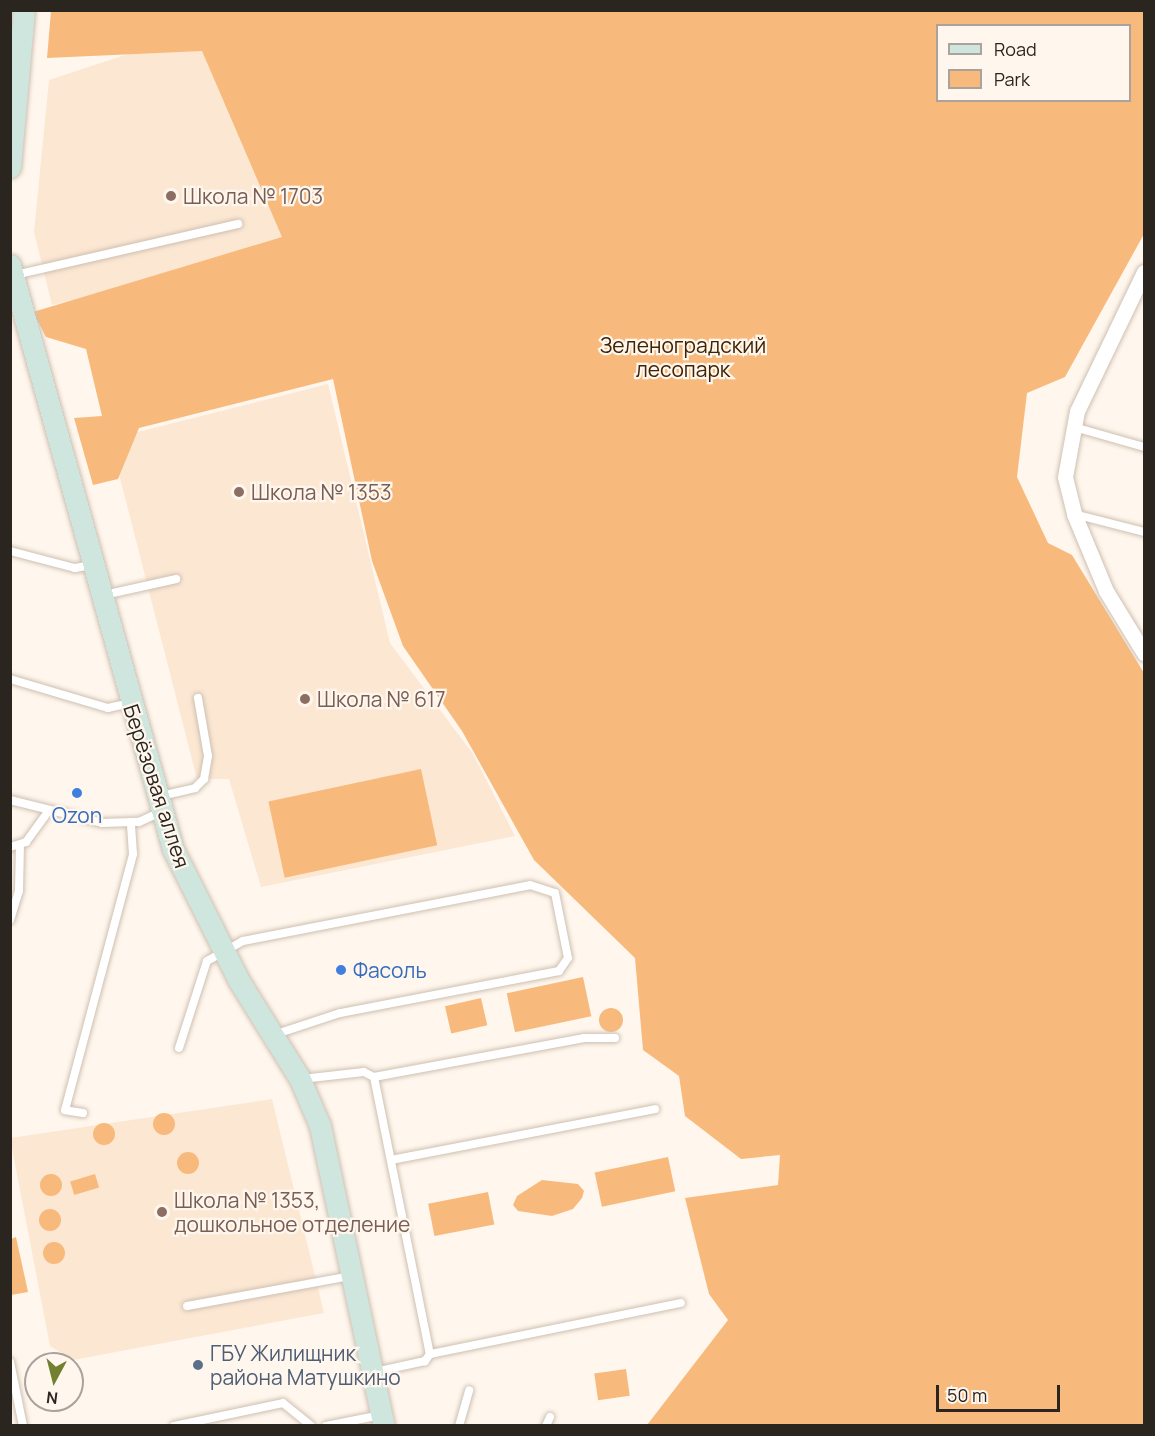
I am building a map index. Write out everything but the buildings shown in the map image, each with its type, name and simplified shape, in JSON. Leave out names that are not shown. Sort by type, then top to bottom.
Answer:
[{"type":"street","points":[[10,167],[24,10]]},
{"type":"street","name":"Берёзовая аллея","points":[[12,270],[102,596],[129,703],[173,849],[222,950],[300,1079],[328,1158],[383,1420]]},
{"type":"street","points":[[1144,272],[1091,375],[1072,426],[1065,477],[1074,514],[1106,591],[1144,653]]},
{"type":"lane","points":[[12,270],[238,224]]},
{"type":"lane","points":[[1072,426],[1144,447]]},
{"type":"lane","points":[[1074,514],[1144,532]]},
{"type":"lane","points":[[10,551],[75,568],[93,564]]},
{"type":"lane","points":[[102,596],[176,579]]},
{"type":"lane","points":[[10,679],[108,708],[129,703]]},
{"type":"lane","points":[[10,800],[48,812],[102,823],[131,822],[204,779],[208,756],[198,698]]},
{"type":"lane","points":[[10,847],[20,845],[48,812]]},
{"type":"lane","points":[[83,1113],[65,1110],[133,854],[131,822]]},
{"type":"lane","points":[[10,920],[19,891],[20,845]]},
{"type":"lane","points":[[179,1048],[207,961],[222,950],[243,941],[530,885],[555,893],[568,958],[559,971],[340,1013],[273,1035]]},
{"type":"lane","points":[[300,1079],[364,1072],[374,1077],[584,1038],[615,1038]]},
{"type":"lane","points":[[374,1077],[430,1354]]},
{"type":"lane","points":[[391,1160],[655,1109]]},
{"type":"lane","points":[[188,1306],[353,1276]]},
{"type":"lane","points":[[374,1373],[425,1361],[430,1354],[681,1303]]},
{"type":"lane","points":[[10,1362],[23,1425]]},
{"type":"lane","points":[[459,1425],[469,1390]]},
{"type":"lane","points":[[174,1425],[283,1403],[311,1425]]},
{"type":"lane","points":[[546,1425],[550,1417]]},
{"type":"lane","points":[[326,1425],[383,1420]]},
{"type":"shaded area","name":"Школа № 1703","points":[[195,32],[296,248],[52,305],[34,232],[49,80]]},
{"type":"shaded area","name":"Школа № 617","points":[[328,384],[390,643],[473,754],[515,836],[261,887],[229,779],[197,779],[110,439]]},
{"type":"shaded area","name":"Школа № 1353, дошкольное отделение","points":[[272,1099],[324,1313],[84,1358],[84,1352],[60,1352],[50,1346],[10,1138]]},
{"type":"green space","name":"Зеленоградский лесопарк","points":[[51,11],[1144,11],[1144,234],[1065,377],[1027,393],[1017,477],[1048,543],[1072,555],[1144,673],[1144,1425],[647,1425],[728,1320],[709,1294],[685,1198],[778,1185],[780,1155],[741,1159],[685,1116],[679,1076],[643,1050],[635,958],[534,860],[462,731],[403,646],[372,561],[333,379],[139,428],[118,479],[93,485],[74,418],[102,416],[86,349],[46,337],[33,312],[282,237],[202,51],[47,58]]},
{"type":"green space","points":[[421,769],[437,845],[285,878],[268,801]]},
{"type":"green space","points":[[583,977],[591,1016],[515,1032],[507,993]]},
{"type":"green space","points":[[481,998],[487,1025],[451,1034],[445,1006]]},
{"type":"green space","points":[[611,1008],[619,1012],[623,1020],[619,1028],[611,1032],[603,1028],[599,1020],[603,1012]]},
{"type":"green space","points":[[164,1113],[172,1116],[175,1124],[172,1132],[164,1135],[156,1132],[153,1124],[156,1116]]},
{"type":"green space","points":[[104,1123],[112,1126],[115,1134],[112,1142],[104,1145],[96,1142],[93,1134],[96,1126]]},
{"type":"green space","points":[[188,1152],[196,1155],[199,1163],[196,1171],[188,1174],[180,1171],[177,1163],[180,1155]]},
{"type":"green space","points":[[668,1157],[675,1191],[602,1207],[595,1173]]},
{"type":"green space","points":[[51,1174],[59,1177],[62,1185],[59,1193],[51,1196],[43,1193],[40,1185],[43,1177]]},
{"type":"green space","points":[[95,1174],[99,1187],[74,1195],[70,1182]]},
{"type":"green space","points":[[542,1180],[578,1184],[584,1191],[582,1198],[573,1209],[552,1216],[518,1211],[513,1205],[517,1196]]},
{"type":"green space","points":[[488,1192],[494,1224],[434,1236],[428,1204]]},
{"type":"green space","points":[[50,1209],[58,1212],[61,1220],[58,1228],[50,1231],[42,1228],[39,1220],[42,1212]]},
{"type":"green space","points":[[16,1237],[28,1292],[11,1295],[11,1239]]},
{"type":"green space","points":[[54,1242],[62,1245],[65,1253],[62,1261],[54,1264],[46,1261],[43,1253],[46,1245]]},
{"type":"green space","points":[[626,1369],[630,1396],[598,1400],[594,1373]]},
{"type":"place","name":"Школа № 1703","points":[[171,196]]},
{"type":"place","name":"Школа № 1353","points":[[239,492]]},
{"type":"place","name":"Школа № 617","points":[[305,699]]},
{"type":"place","name":"Ozon","points":[[77,793]]},
{"type":"place","name":"Фасоль","points":[[341,970]]},
{"type":"place","name":"Школа № 1353, дошкольное отделение","points":[[162,1212]]},
{"type":"place","name":"ГБУ Жилищник района Матушкино","points":[[198,1365]]}]
